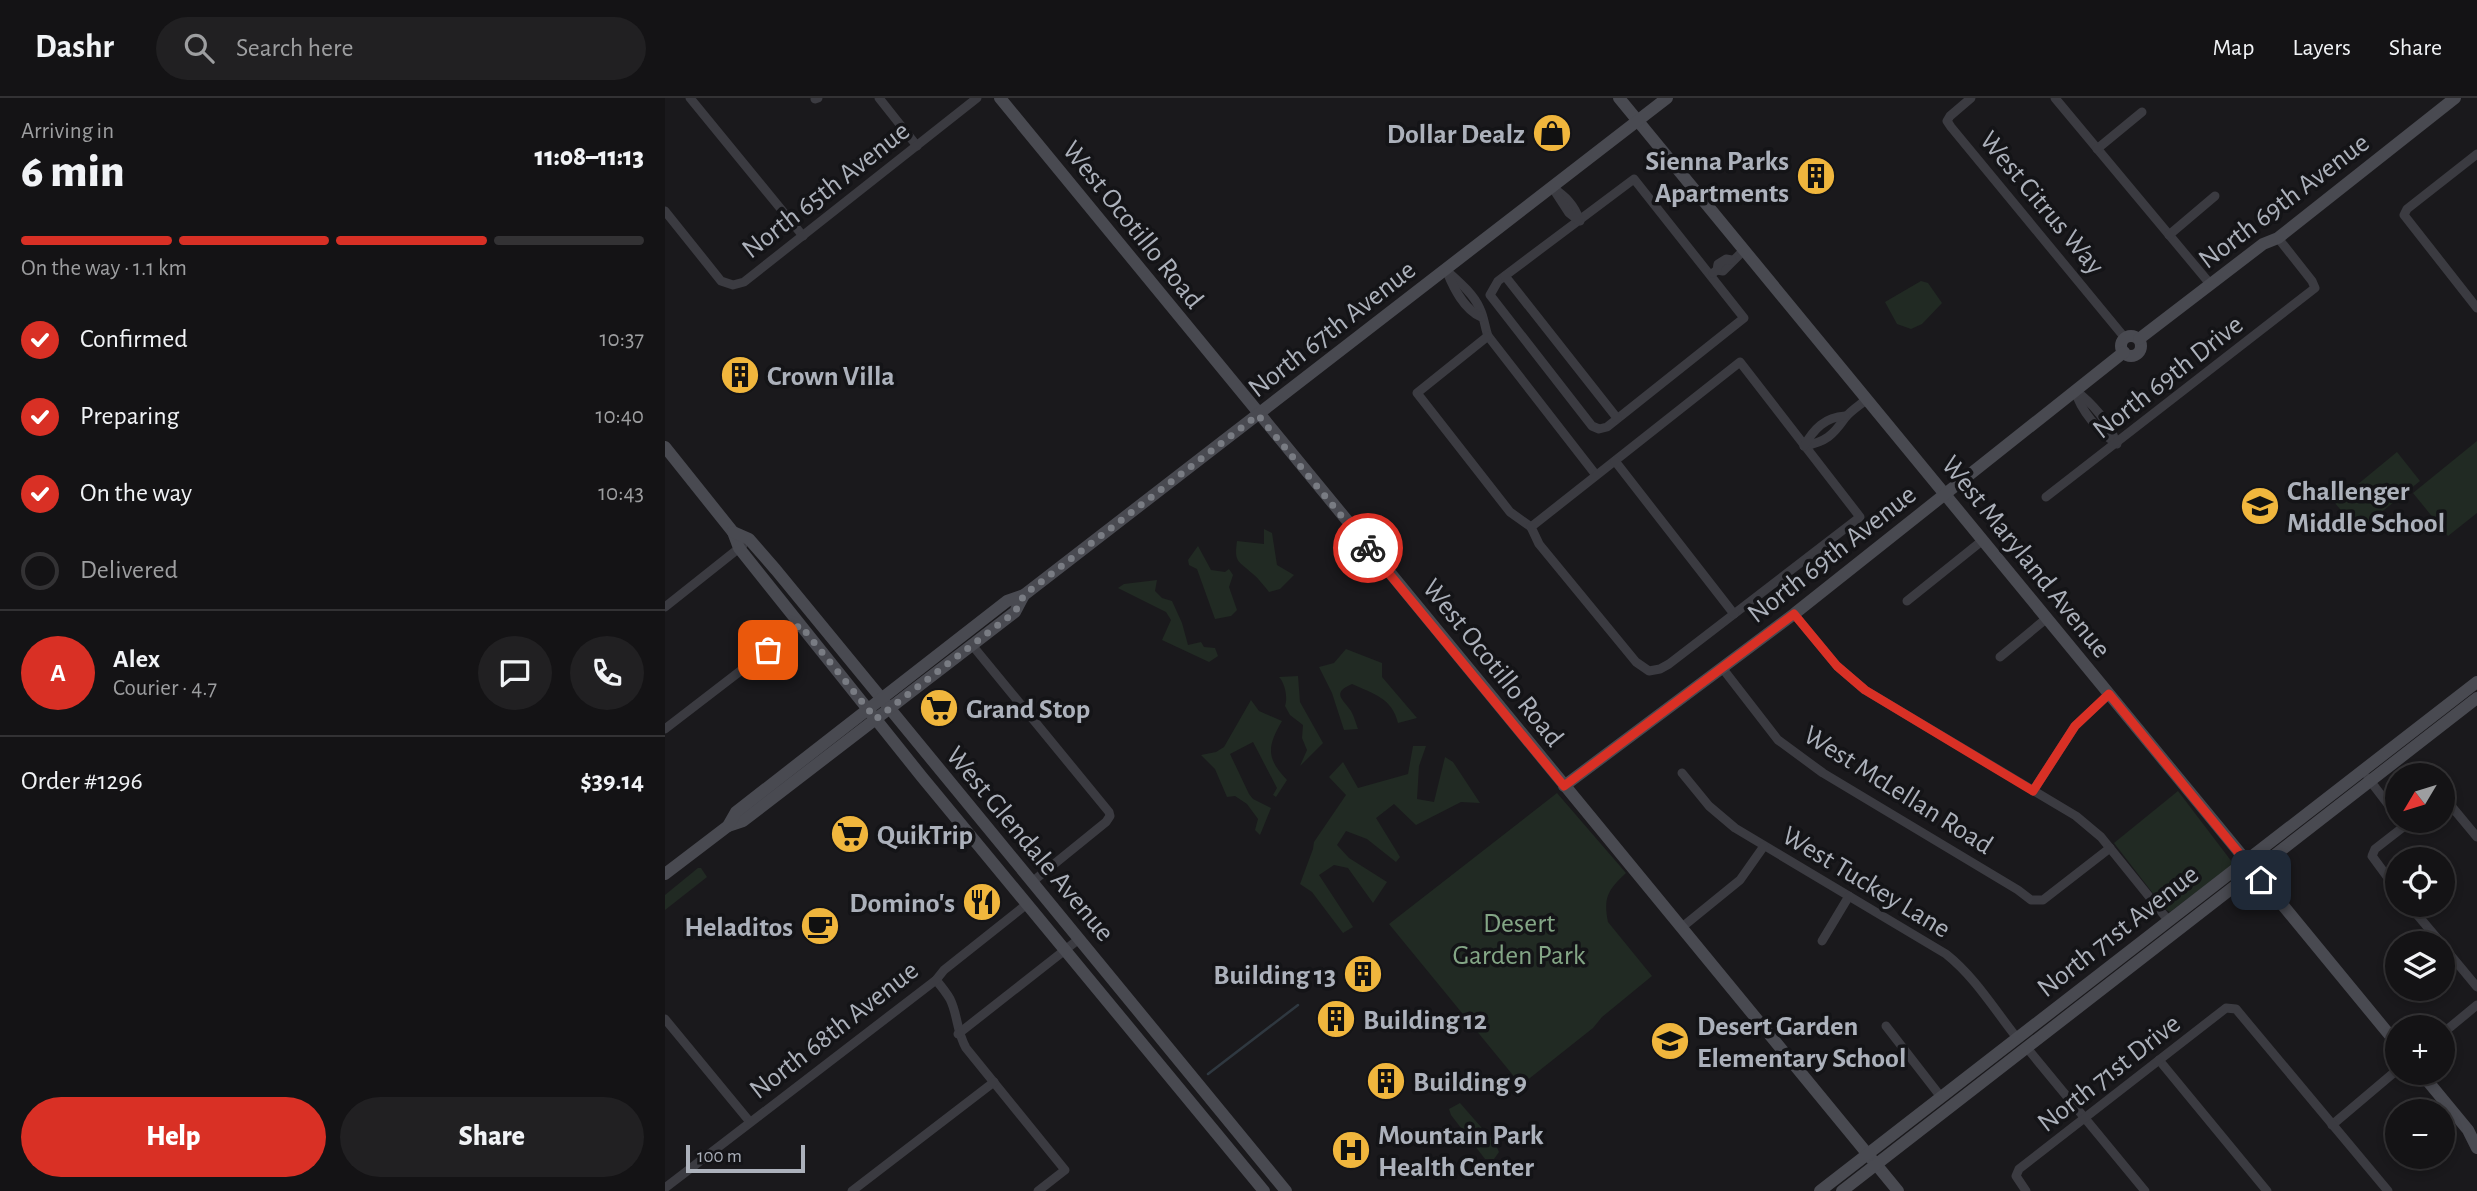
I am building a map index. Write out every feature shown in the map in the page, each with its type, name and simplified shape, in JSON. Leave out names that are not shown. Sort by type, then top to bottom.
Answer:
[{"type":"street","points":[[690,98],[803,236]]},
{"type":"street","points":[[879,98],[917,146]]},
{"type":"street","name":"North 65th Avenue","points":[[665,211],[721,281],[733,285],[744,282],[977,98]]},
{"type":"street","name":"West Ocotillo Road","points":[[1000,98],[1898,1191]]},
{"type":"street","name":"West Maryland Avenue","points":[[1619,98],[2385,1030]]},
{"type":"street","name":"North 67th Avenue","points":[[872,714],[880,699],[1007,601],[1024,595],[1667,98]]},
{"type":"street","name":"West Citrus Way","points":[[1971,98],[1949,116],[1947,121],[2125,338]]},
{"type":"street","points":[[2055,98],[2211,285]]},
{"type":"street","name":"North 69th Avenue","points":[[1564,786],[1794,614],[2123,352],[2129,356],[2138,353],[2142,345],[2140,339],[2263,244],[2278,238],[2455,98]]},
{"type":"street","points":[[2097,149],[2142,112]]},
{"type":"street","points":[[2477,154],[2403,215],[2477,308]]},
{"type":"street","points":[[1635,179],[1714,272],[1744,318],[1607,426],[1599,429],[1592,426],[1490,295],[1492,288],[1505,276],[1580,221],[1635,179]]},
{"type":"street","points":[[1552,187],[1569,199],[1576,208],[1580,221]]},
{"type":"street","points":[[2169,235],[2215,196]]},
{"type":"street","name":"North 69th Drive","points":[[2046,497],[2315,288],[2278,238]]},
{"type":"street","points":[[1714,272],[1718,264],[1726,259],[1732,260],[1744,250]]},
{"type":"street","points":[[1446,270],[1454,288],[1473,314],[1481,317],[1488,336],[1596,475]]},
{"type":"street","points":[[1505,276],[1617,418]]},
{"type":"street","points":[[2123,352],[2121,345],[2125,338],[2133,335],[2140,339]]},
{"type":"street","points":[[1488,336],[1417,393],[1510,512],[1531,527],[1539,544],[1636,662],[1649,671],[1669,664],[1860,517],[1739,362],[1531,527]]},
{"type":"street","points":[[2075,390],[2078,402],[2106,437],[2117,444]]},
{"type":"street","points":[[1804,446],[1819,444],[1840,427],[1845,416],[1867,399]]},
{"type":"street","name":"West Glendale Avenue","points":[[665,447],[733,531],[739,548],[800,625],[1264,1191]]},
{"type":"street","points":[[1615,461],[1734,614]]},
{"type":"street","name":"West Glendale Avenue","points":[[733,531],[749,540],[1286,1191]]},
{"type":"street","points":[[665,607],[749,540]]},
{"type":"street","points":[[1907,601],[1983,540]]},
{"type":"street","name":"North 67th Avenue","points":[[665,874],[727,826],[736,812],[872,714],[889,709],[1015,612],[1024,595]]},
{"type":"street","points":[[1794,614],[1837,666],[1865,690],[2084,821],[2110,848],[2168,920]]},
{"type":"street","points":[[2000,657],[2047,618]]},
{"type":"street","points":[[665,730],[800,625]]},
{"type":"street","points":[[972,645],[1106,807],[1110,816],[1032,882],[1013,871],[996,851],[986,855]]},
{"type":"street","name":"West McLellan Road","points":[[1723,669],[1778,740],[1823,773],[2031,900],[2043,900],[2110,848]]},
{"type":"street","name":"North 71st Avenue","points":[[2366,776],[2477,682]]},
{"type":"street","points":[[2033,791],[2075,726],[2109,694]]},
{"type":"street","name":"North 71st Avenue","points":[[1820,1191],[1872,1159],[2366,776],[2477,698]]},
{"type":"street","name":"West Tuckey Lane","points":[[1682,773],[1721,817],[1764,846],[1938,949],[1961,966],[2145,1191]]},
{"type":"street","points":[[2366,776],[2385,801]]},
{"type":"street","points":[[2455,813],[2477,837]]},
{"type":"street","points":[[2385,874],[2372,856],[2375,849],[2393,833]]},
{"type":"street","points":[[1681,928],[1740,880],[1764,846]]},
{"type":"street","name":"North 71st Avenue","points":[[1842,1191],[1872,1159],[1941,1097],[2022,1043],[2168,920],[2249,866]]},
{"type":"street","points":[[1822,941],[1849,896]]},
{"type":"street","name":"North 68th Avenue","points":[[665,1188],[936,980],[944,970],[1027,904]]},
{"type":"street","points":[[2419,917],[2430,931]]},
{"type":"street","points":[[958,1034],[1079,939]]},
{"type":"street","points":[[2455,962],[2477,990],[2477,1003],[2455,1022]]},
{"type":"street","points":[[936,980],[949,996],[958,1034],[966,1048],[1065,1170],[1038,1191]]},
{"type":"street","name":"North 71st Drive","points":[[2026,1191],[2016,1176],[2019,1169],[2226,1008],[2236,1009],[2332,1125]]},
{"type":"street","points":[[665,1019],[750,1122]]},
{"type":"street","points":[[1886,1026],[1941,1097]]},
{"type":"street","points":[[2159,1060],[2267,1191]]},
{"type":"street","points":[[2385,1080],[2332,1125],[2388,1191]]},
{"type":"street","points":[[852,1191],[994,1082]]},
{"type":"street","points":[[2431,1085],[2468,1130],[2477,1148]]},
{"type":"street","points":[[1248,1171],[1261,1161]]},
{"type":"green space","points":[[1921,281],[1928,283],[1942,303],[1922,324],[1911,329],[1897,324],[1885,302]]},
{"type":"green space","points":[[2477,441],[2477,513],[2448,536],[2413,493]]},
{"type":"green space","points":[[2397,452],[2420,481],[2358,531],[2335,503]]},
{"type":"green space","points":[[1264,529],[1272,533],[1277,565],[1294,575],[1280,589],[1269,592],[1241,563],[1236,553],[1237,541],[1264,544]]},
{"type":"green space","points":[[1198,546],[1211,570],[1225,572],[1229,569],[1233,575],[1229,587],[1237,610],[1231,616],[1215,619],[1197,569],[1189,565],[1188,560]]},
{"type":"green space","points":[[1157,580],[1155,591],[1162,598],[1172,601],[1188,645],[1201,642],[1204,647],[1215,648],[1218,656],[1209,662],[1162,640],[1171,620],[1166,612],[1118,588],[1124,584]]},
{"type":"green space","points":[[1346,649],[1382,663],[1382,677],[1417,718],[1398,723],[1387,702],[1352,684],[1340,693],[1358,729],[1344,730],[1332,693],[1319,667],[1334,663]]},
{"type":"green space","points":[[1298,676],[1300,702],[1323,743],[1300,766],[1307,750],[1302,738],[1303,725],[1290,715],[1285,706],[1285,691],[1279,677]]},
{"type":"green space","points":[[1251,700],[1259,711],[1282,721],[1271,745],[1271,752],[1275,765],[1287,780],[1276,797],[1273,795],[1277,788],[1253,742],[1230,754],[1249,794],[1271,808],[1260,835],[1255,830],[1258,819],[1247,804],[1235,796],[1227,797],[1215,769],[1201,755],[1224,747]]},
{"type":"green space","points":[[1413,746],[1426,746],[1419,766],[1417,799],[1434,802],[1445,757],[1453,762],[1480,803],[1461,802],[1416,825],[1394,804],[1376,818],[1400,857],[1396,862],[1367,839],[1346,831],[1337,845],[1349,858],[1387,882],[1373,903],[1348,868],[1334,865],[1319,875],[1353,927],[1343,933],[1312,892],[1300,884],[1314,842],[1346,795],[1329,777],[1343,762],[1358,788],[1408,774]]},
{"type":"green space","points":[[2178,791],[2232,865],[2170,912],[2114,843]]},
{"type":"green space","name":"Desert Garden Park","points":[[1557,793],[1626,873],[1608,894],[1608,922],[1652,976],[1602,1017],[1593,1028],[1521,1085],[1389,924]]},
{"type":"green space","points":[[701,868],[707,877],[665,910],[665,895]]},
{"type":"green space","points":[[1460,1103],[1495,1143],[1499,1152],[1494,1159],[1485,1159],[1451,1115],[1449,1109]]},
{"type":"waterway","points":[[1208,1074],[1298,1005]]},
{"type":"way so far","points":[[768,650],[800,625],[876,719],[1015,612],[1024,595],[1258,415],[1368,548]]},
{"type":"place","name":"Dollar Dealz","points":[[1552,133]]},
{"type":"place","name":"Sienna Parks Apartments","points":[[1816,176]]},
{"type":"place","name":"Crown Villa","points":[[740,375]]},
{"type":"place","name":"Challenger Middle School","points":[[2260,506]]},
{"type":"place","name":"Grand Stop","points":[[939,708]]},
{"type":"place","name":"QuikTrip","points":[[850,834]]},
{"type":"place","name":"Domino's","points":[[982,902]]},
{"type":"place","name":"Heladitos","points":[[820,926]]},
{"type":"place","name":"Building 13","points":[[1363,974]]},
{"type":"place","name":"Building 12","points":[[1336,1019]]},
{"type":"place","name":"Desert Garden Elementary School","points":[[1670,1041]]},
{"type":"place","name":"Building 9","points":[[1386,1081]]},
{"type":"place","name":"Mountain Park Health Center","points":[[1351,1150]]},
{"type":"route","points":[[1368,548],[1564,786],[1794,614],[1837,666],[1865,690],[2033,791],[2075,726],[2109,694],[2261,880]]}]
